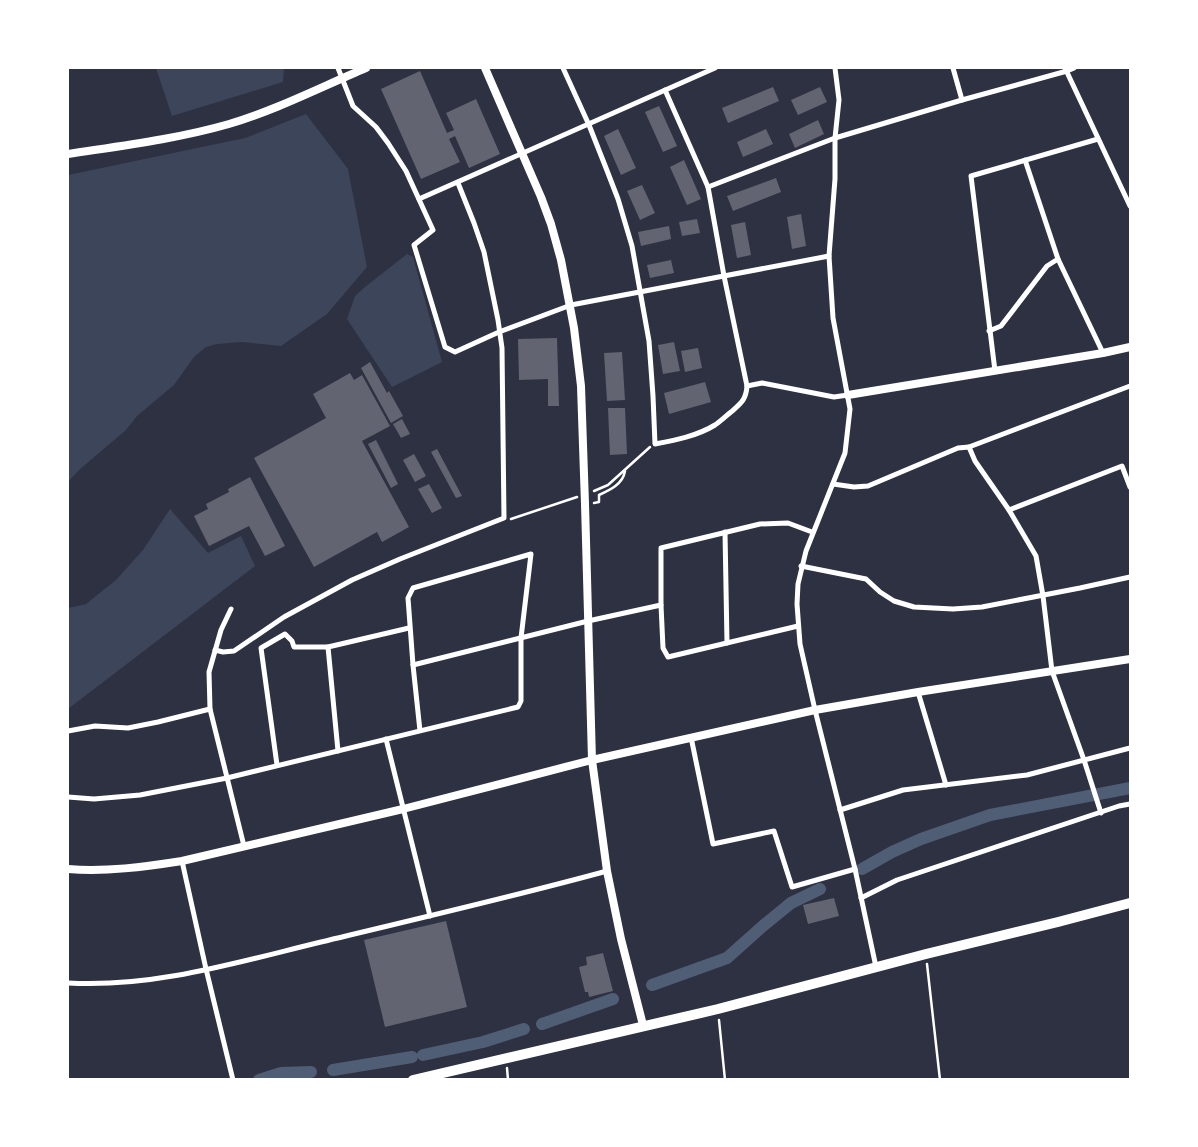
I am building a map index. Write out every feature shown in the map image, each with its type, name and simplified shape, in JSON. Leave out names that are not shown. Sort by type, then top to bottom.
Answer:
[{"type":"highway","points":[[413,1080],[718,1009],[1130,903]]},
{"type":"street","points":[[338,68],[353,106],[376,127],[406,171],[433,230],[414,245],[445,347],[455,352],[499,332],[571,305],[829,256]]},
{"type":"street","points":[[68,154],[170,137],[228,124],[269,110],[366,68]]},
{"type":"street","points":[[485,68],[541,197],[561,260],[571,305],[581,386],[586,504],[592,760],[607,871],[621,939],[643,1026]]},
{"type":"street","points":[[562,68],[589,125],[618,199],[632,246],[649,341],[655,444],[700,433],[717,424],[746,396],[747,386],[708,188],[665,90]]},
{"type":"street","points":[[419,199],[715,68]]},
{"type":"street","points":[[835,68],[839,100],[835,138],[835,180],[829,256],[833,318],[850,409],[845,453],[812,532],[801,566],[797,604],[798,626],[800,644],[815,710],[855,869],[876,967]]},
{"type":"street","points":[[953,68],[962,100]]},
{"type":"street","points":[[708,188],[835,138],[1074,68]]},
{"type":"street","points":[[1067,69],[1130,206]]},
{"type":"street","points":[[995,371],[971,176],[1098,139]]},
{"type":"street","points":[[1025,160],[1058,259],[1103,353]]},
{"type":"street","points":[[215,650],[223,652],[234,651],[284,617],[352,580],[504,518],[502,348],[484,252],[458,183]]},
{"type":"street","points":[[989,330],[1001,326],[1047,266],[1058,259]]},
{"type":"street","points":[[747,386],[762,383],[834,397],[1130,347]]},
{"type":"street","points":[[833,484],[854,487],[868,486],[958,448],[969,447],[1130,386]]},
{"type":"street","points":[[969,447],[975,461],[1009,510],[1036,556],[1052,671],[1101,813]]},
{"type":"street","points":[[1009,510],[1122,466],[1130,487]]},
{"type":"street","points":[[798,626],[668,657],[662,648],[661,548],[760,524],[788,523],[812,532]]},
{"type":"street","points":[[725,532],[727,643]]},
{"type":"street","points":[[68,797],[94,799],[140,795],[227,778],[277,765],[338,751],[386,739],[420,731],[518,707],[521,701],[521,638],[531,554],[413,588],[408,598],[420,731]]},
{"type":"street","points":[[801,566],[866,579],[880,592],[894,601],[914,607],[953,609],[982,607],[1043,596],[1130,577]]},
{"type":"street","points":[[413,664],[661,605]]},
{"type":"street","points":[[231,609],[221,630],[209,672],[210,708],[244,846]]},
{"type":"street","points":[[277,765],[261,648],[285,634],[292,641],[294,647],[328,647],[410,628]]},
{"type":"street","points":[[328,647],[338,751]]},
{"type":"street","points":[[68,869],[120,869],[182,861],[404,808],[592,760],[815,710],[1130,659]]},
{"type":"street","points":[[918,692],[946,785]]},
{"type":"street","points":[[68,731],[95,726],[128,728],[210,708]]},
{"type":"street","points":[[691,737],[713,844],[774,831],[792,887],[855,869]]},
{"type":"street","points":[[386,739],[430,916]]},
{"type":"street","points":[[840,810],[903,790],[1027,775],[1130,748]]},
{"type":"street","points":[[861,898],[897,880],[1119,806],[1130,804]]},
{"type":"street","points":[[182,861],[233,1080]]},
{"type":"street","points":[[68,983],[92,984],[155,979],[206,970],[607,871]]},
{"type":"path","points":[[603,488],[655,444]]},
{"type":"path","points":[[586,504],[599,502],[599,495],[610,490],[624,478],[625,470]]},
{"type":"path","points":[[504,518],[511,518],[566,501]]},
{"type":"path","points":[[926,954],[940,1080]]},
{"type":"path","points":[[718,1009],[725,1080]]},
{"type":"shaded area","points":[[156,68],[284,68],[283,82],[172,116]]},
{"type":"shaded area","points":[[306,114],[348,169],[367,267],[327,314],[281,346],[242,342],[206,347],[194,357],[174,385],[137,416],[126,430],[79,470],[68,482],[68,175],[245,138]]},
{"type":"shaded area","points":[[407,254],[413,257],[442,362],[392,387],[347,319],[355,296]]},
{"type":"shaded area","points":[[170,509],[208,553],[241,536],[255,566],[68,709],[68,608],[86,604],[116,580],[143,550]]},
{"type":"building","points":[[420,71],[447,133],[454,130],[446,113],[476,99],[500,154],[469,168],[455,136],[449,139],[460,162],[421,179],[381,89]]},
{"type":"building","points":[[773,87],[779,101],[728,123],[722,108]]},
{"type":"building","points":[[820,87],[827,102],[798,115],[791,100]]},
{"type":"building","points":[[659,106],[677,146],[663,152],[645,112]]},
{"type":"building","points":[[818,120],[824,134],[795,148],[789,134]]},
{"type":"building","points":[[618,129],[636,168],[621,175],[604,136]]},
{"type":"building","points":[[766,129],[773,144],[743,157],[737,142]]},
{"type":"building","points":[[684,160],[701,199],[687,205],[670,167]]},
{"type":"building","points":[[776,178],[781,192],[733,211],[727,196]]},
{"type":"building","points":[[642,185],[655,213],[640,220],[627,191]]},
{"type":"building","points":[[801,214],[806,246],[792,249],[787,217]]},
{"type":"building","points":[[697,219],[700,233],[682,236],[679,222]]},
{"type":"building","points":[[745,222],[751,255],[737,258],[731,225]]},
{"type":"building","points":[[669,226],[671,239],[641,246],[638,232]]},
{"type":"building","points":[[671,260],[674,273],[650,278],[647,265]]},
{"type":"building","points":[[557,338],[559,406],[548,406],[548,379],[519,380],[518,339]]},
{"type":"building","points":[[674,342],[680,371],[663,374],[658,345]]},
{"type":"building","points":[[698,348],[702,368],[685,372],[681,351]]},
{"type":"building","points":[[622,352],[625,400],[607,401],[604,353]]},
{"type":"building","points":[[370,362],[387,393],[389,391],[403,416],[391,423],[361,368]]},
{"type":"building","points":[[350,373],[354,380],[362,375],[390,426],[362,441],[409,527],[382,542],[377,532],[314,567],[254,458],[326,418],[313,394]]},
{"type":"building","points":[[705,382],[711,402],[669,414],[664,393]]},
{"type":"building","points":[[608,408],[625,408],[627,454],[610,455]]},
{"type":"building","points":[[402,419],[410,434],[401,438],[393,424]]},
{"type":"building","points":[[376,440],[398,484],[391,488],[368,444]]},
{"type":"building","points":[[437,449],[462,496],[456,498],[431,452]]},
{"type":"building","points":[[414,454],[426,476],[415,482],[403,460]]},
{"type":"building","points":[[250,477],[285,546],[265,556],[249,526],[209,546],[194,516],[208,509],[206,504],[229,492],[228,489]]},
{"type":"building","points":[[429,484],[442,508],[432,513],[418,489]]},
{"type":"building","points":[[834,898],[839,916],[808,924],[803,905]]},
{"type":"building","points":[[446,921],[467,1007],[385,1027],[364,940]]},
{"type":"building","points":[[603,953],[613,991],[589,997],[588,992],[585,992],[579,967],[587,965],[586,957]]},
{"type":"waterway","points":[[862,869],[892,852],[921,839],[990,815],[1130,788]]},
{"type":"waterway","points":[[652,985],[727,958],[791,903],[820,889]]},
{"type":"waterway","points":[[542,1024],[613,999]]},
{"type":"waterway","points":[[423,1055],[483,1042],[524,1029]]},
{"type":"waterway","points":[[333,1070],[412,1057]]},
{"type":"waterway","points":[[259,1080],[281,1073],[311,1072]]}]
